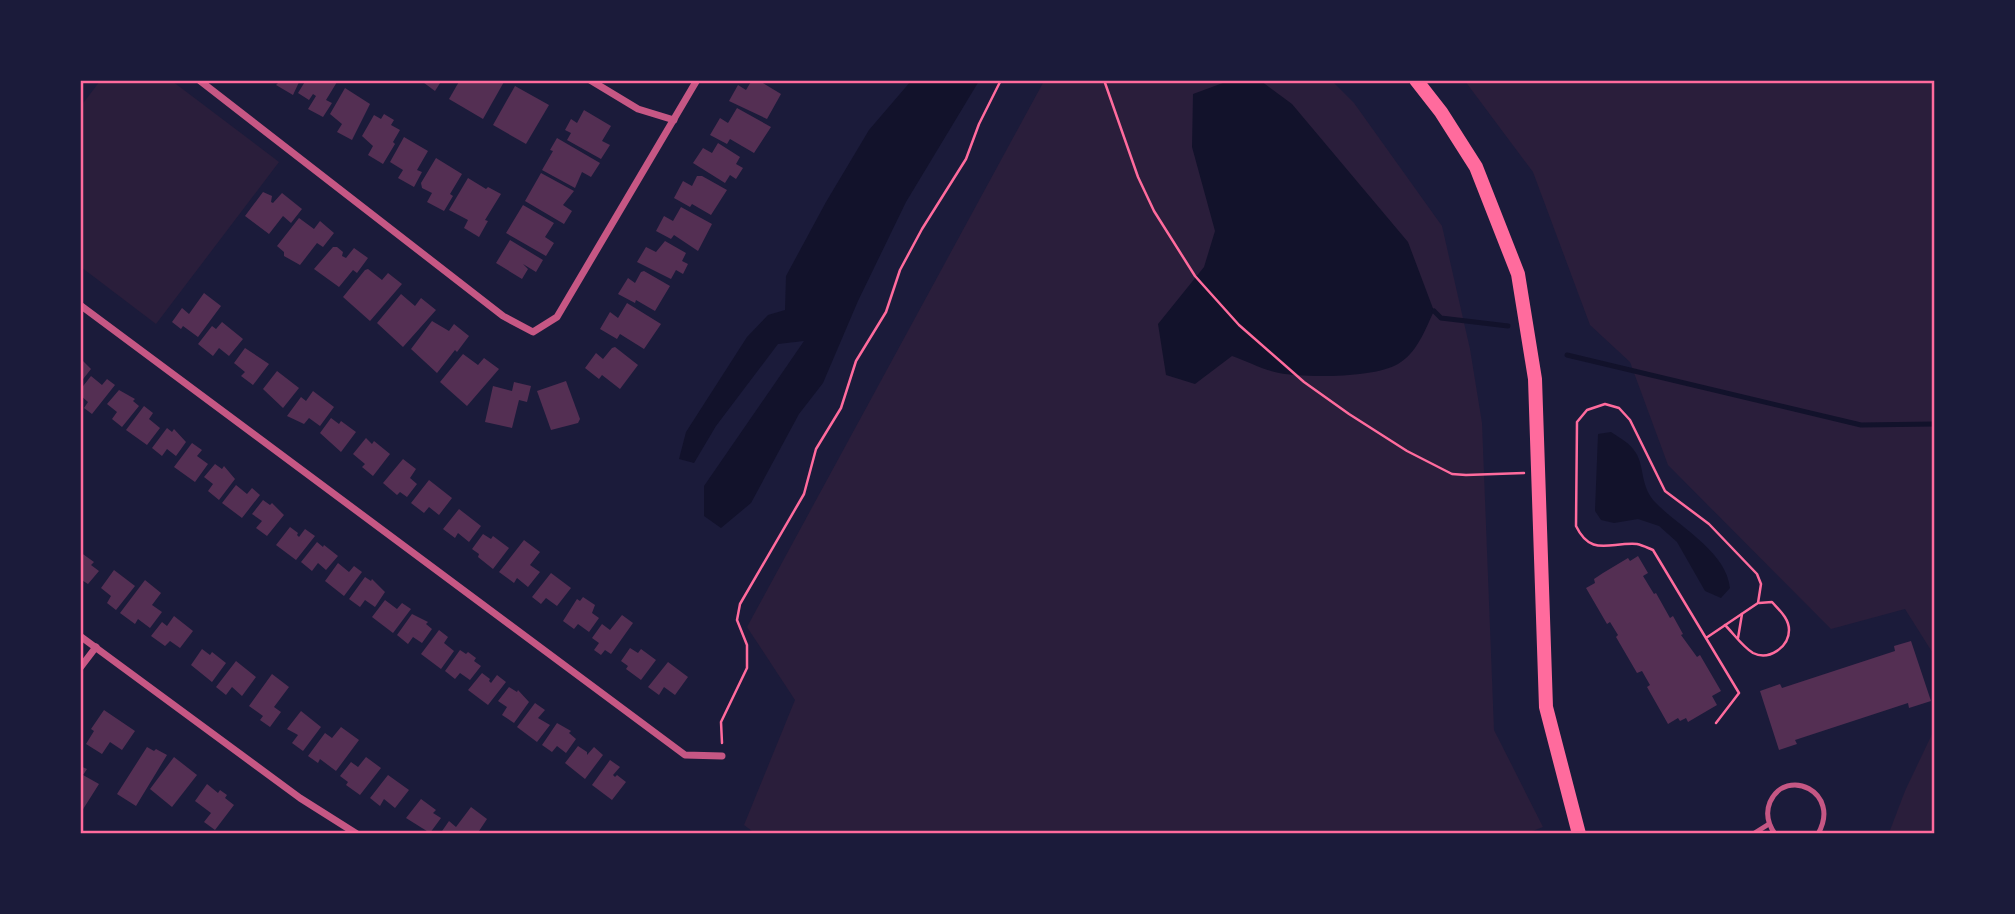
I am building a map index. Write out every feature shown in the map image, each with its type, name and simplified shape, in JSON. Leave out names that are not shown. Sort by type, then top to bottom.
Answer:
[{"type":"main road","points":[[1416,80],[1441,112],[1476,167],[1518,274],[1535,379],[1546,707],[1579,834]]},
{"type":"street","points":[[199,80],[503,316],[533,332],[557,317],[697,80]]},
{"type":"street","points":[[590,80],[638,109],[674,120]]},
{"type":"street","points":[[80,306],[685,755],[722,756]]},
{"type":"street","points":[[80,636],[300,798],[358,834]]},
{"type":"street","points":[[80,668],[96,647]]},
{"type":"lane","points":[[1775,834],[1769,824],[1768,806],[1773,796],[1792,785],[1815,791],[1822,800],[1824,823],[1818,834]]},
{"type":"lane","points":[[1753,834],[1769,824]]},
{"type":"path","points":[[722,756],[721,722],[747,668],[747,645],[737,620],[740,604],[804,494],[816,449],[841,408],[856,360],[886,312],[900,270],[922,229],[966,159],[979,124],[1001,80]]},
{"type":"path","points":[[1104,80],[1138,177],[1154,211],[1195,276],[1271,354],[1349,414],[1407,451],[1452,474],[1538,471]]},
{"type":"path","points":[[1716,723],[1739,693],[1653,550],[1639,544],[1597,547],[1581,538],[1576,526],[1577,422],[1587,410],[1605,404],[1619,408],[1625,414],[1665,491],[1709,524],[1757,574],[1761,584],[1758,603]]},
{"type":"path","points":[[1706,638],[1725,625],[1742,614],[1758,603],[1772,602],[1785,616],[1789,629],[1786,641],[1776,652],[1764,655],[1752,652],[1725,625]]},
{"type":"path","points":[[1738,638],[1742,614]]},
{"type":"shaded area","points":[[1231,80],[1261,81],[1292,104],[1408,242],[1434,311],[1415,347],[1398,364],[1373,372],[1305,376],[1273,372],[1232,356],[1195,384],[1166,375],[1158,324],[1204,267],[1215,231],[1192,147],[1193,94]]},
{"type":"shaded area","points":[[100,81],[172,81],[279,162],[156,324],[81,267],[81,106]]},
{"type":"shaded area","points":[[911,81],[979,81],[906,202],[858,301],[823,383],[799,414],[751,503],[721,528],[704,516],[704,486],[804,341],[778,344],[716,426],[694,463],[679,459],[686,432],[747,337],[768,315],[785,310],[786,276],[826,202],[869,130]]},
{"type":"shaded area","points":[[1044,81],[1332,81],[1354,103],[1442,226],[1470,349],[1482,423],[1494,730],[1543,827],[1525,834],[756,834],[744,825],[795,700],[747,627]]},
{"type":"shaded area","points":[[1465,81],[1934,81],[1934,655],[1905,609],[1831,629],[1668,465],[1630,362],[1590,325],[1533,172]]},
{"type":"shaded area","points":[[1611,432],[1636,453],[1647,491],[1656,503],[1720,562],[1730,588],[1721,598],[1705,591],[1677,542],[1659,526],[1638,519],[1614,523],[1601,520],[1595,511],[1598,434]]},
{"type":"shaded area","points":[[1934,730],[1934,833],[1889,833],[1905,791]]},
{"type":"building","points":[[274,80],[300,80],[293,95],[276,85],[278,83]]},
{"type":"building","points":[[306,80],[337,82],[326,100],[332,103],[323,117],[308,109],[316,96],[313,94],[309,100],[298,93]]},
{"type":"building","points":[[420,80],[442,80],[435,91]]},
{"type":"building","points":[[460,80],[505,80],[483,119],[449,99]]},
{"type":"building","points":[[752,80],[758,80],[781,94],[767,119],[729,101],[738,85],[746,90]]},
{"type":"building","points":[[515,86],[549,105],[526,144],[493,125]]},
{"type":"building","points":[[345,88],[370,104],[352,140],[337,132],[342,124],[330,114]]},
{"type":"building","points":[[737,108],[771,127],[754,153],[730,139],[727,144],[710,135],[720,118],[728,123]]},
{"type":"building","points":[[584,110],[611,126],[602,141],[610,145],[601,159],[567,140],[571,133],[565,130],[571,119],[577,123]]},
{"type":"building","points":[[384,114],[394,120],[391,125],[400,130],[383,164],[368,155],[373,146],[362,136],[374,115],[381,119]]},
{"type":"building","points":[[404,137],[428,151],[417,170],[422,172],[414,187],[398,178],[403,170],[390,162]]},
{"type":"building","points":[[557,138],[600,163],[591,177],[582,172],[575,188],[542,170]]},
{"type":"building","points":[[718,143],[740,157],[736,164],[743,168],[736,179],[730,175],[725,183],[693,163],[703,148],[712,153]]},
{"type":"building","points":[[436,158],[462,174],[444,211],[427,202],[432,193],[422,188],[421,183]]},
{"type":"building","points":[[541,173],[574,191],[563,205],[572,211],[564,224],[525,201]]},
{"type":"building","points":[[697,176],[702,176],[727,190],[711,215],[674,198],[683,181],[692,186]]},
{"type":"building","points":[[468,178],[501,194],[485,220],[488,221],[479,237],[464,228],[468,220],[449,210]]},
{"type":"building","points":[[263,192],[272,196],[273,203],[282,193],[302,209],[291,223],[283,216],[269,234],[245,216]]},
{"type":"building","points":[[523,205],[554,223],[545,237],[554,243],[546,256],[506,233]]},
{"type":"building","points":[[681,207],[712,224],[698,251],[674,235],[671,239],[656,231],[664,216],[673,221]]},
{"type":"building","points":[[299,218],[314,229],[320,221],[334,233],[323,247],[317,243],[300,265],[284,256],[284,252],[277,246]]},
{"type":"building","points":[[510,240],[543,260],[536,272],[523,264],[528,269],[522,279],[496,263]]},
{"type":"building","points":[[665,241],[686,253],[682,261],[688,264],[683,274],[676,270],[671,279],[637,262],[646,247],[656,252]]},
{"type":"building","points":[[333,247],[343,252],[342,256],[346,258],[354,248],[368,258],[357,273],[353,270],[339,287],[314,269]]},
{"type":"building","points":[[368,269],[382,280],[388,273],[402,284],[370,321],[343,297]]},
{"type":"building","points":[[644,271],[670,286],[655,311],[618,294],[628,278],[635,283]]},
{"type":"building","points":[[204,293],[221,306],[198,337],[172,322],[182,308],[189,314]]},
{"type":"building","points":[[401,294],[415,306],[421,298],[436,310],[403,347],[377,323]]},
{"type":"building","points":[[627,303],[661,324],[644,349],[620,334],[617,339],[600,329],[610,312],[618,318]]},
{"type":"building","points":[[432,321],[449,331],[454,324],[469,336],[437,373],[411,349]]},
{"type":"building","points":[[222,322],[243,339],[229,356],[219,348],[213,356],[198,344],[212,326],[216,329]]},
{"type":"building","points":[[615,347],[638,365],[620,389],[602,375],[599,379],[585,368],[596,353],[603,359]]},
{"type":"building","points":[[245,348],[269,364],[253,385],[241,376],[245,372],[234,363]]},
{"type":"building","points":[[463,354],[478,365],[484,358],[499,369],[467,406],[440,382]]},
{"type":"building","points":[[80,358],[91,369],[80,383]]},
{"type":"building","points":[[277,371],[299,388],[283,408],[263,389]]},
{"type":"building","points":[[91,376],[102,385],[107,379],[115,385],[92,414],[84,408],[88,402],[80,395],[80,390]]},
{"type":"building","points":[[566,381],[580,419],[578,423],[551,430],[537,391]]},
{"type":"building","points":[[514,382],[531,386],[527,402],[519,400],[512,428],[485,422],[493,386],[512,391]]},
{"type":"building","points":[[119,390],[135,399],[133,401],[139,406],[122,427],[112,419],[117,412],[107,404]]},
{"type":"building","points":[[313,391],[334,407],[320,426],[309,418],[304,424],[287,416],[301,397],[306,401]]},
{"type":"building","points":[[144,406],[153,413],[149,419],[160,428],[147,445],[126,430]]},
{"type":"building","points":[[331,418],[339,424],[341,421],[356,432],[341,452],[320,433]]},
{"type":"building","points":[[167,428],[172,432],[174,429],[186,442],[176,456],[167,449],[162,456],[152,448]]},
{"type":"building","points":[[366,438],[390,454],[373,476],[362,467],[365,464],[353,454]]},
{"type":"building","points":[[192,443],[202,450],[197,456],[208,464],[195,482],[174,467]]},
{"type":"building","points":[[403,459],[416,469],[410,478],[417,484],[407,497],[400,492],[397,495],[383,483]]},
{"type":"building","points":[[215,464],[222,469],[224,466],[235,479],[219,500],[208,491],[213,484],[204,477]]},
{"type":"building","points":[[429,480],[452,498],[439,515],[429,507],[424,513],[411,503]]},
{"type":"building","points":[[236,485],[247,494],[252,488],[260,495],[242,518],[222,503]]},
{"type":"building","points":[[263,500],[270,505],[272,503],[284,515],[267,536],[256,528],[262,521],[252,514]]},
{"type":"building","points":[[459,509],[481,526],[469,542],[458,533],[455,538],[443,529]]},
{"type":"building","points":[[290,527],[299,537],[305,529],[315,536],[296,560],[276,545]]},
{"type":"building","points":[[483,534],[491,539],[493,536],[509,548],[493,569],[472,549]]},
{"type":"building","points":[[524,540],[540,552],[530,565],[540,572],[528,587],[517,578],[514,583],[499,572]]},
{"type":"building","points":[[317,542],[338,556],[326,570],[318,563],[312,571],[301,562]]},
{"type":"building","points":[[80,552],[94,562],[91,565],[99,571],[88,584],[80,579]]},
{"type":"building","points":[[1638,556],[1648,573],[1643,576],[1654,594],[1656,593],[1670,618],[1673,616],[1683,634],[1681,635],[1697,657],[1700,655],[1721,691],[1712,696],[1717,705],[1688,722],[1686,718],[1680,721],[1678,718],[1668,724],[1647,687],[1650,685],[1642,671],[1637,673],[1616,637],[1618,635],[1610,622],[1607,624],[1586,588],[1595,583],[1594,579],[1603,573],[1628,558],[1630,561]]},
{"type":"building","points":[[338,563],[349,572],[354,566],[362,572],[344,596],[325,581]]},
{"type":"building","points":[[114,570],[135,586],[116,610],[107,603],[111,596],[101,588]]},
{"type":"building","points":[[551,573],[571,588],[557,606],[546,598],[541,604],[532,597]]},
{"type":"building","points":[[365,577],[371,581],[372,579],[385,592],[375,607],[365,600],[360,607],[349,599]]},
{"type":"building","points":[[145,580],[161,593],[152,605],[162,612],[150,628],[138,619],[135,624],[120,613]]},
{"type":"building","points":[[583,597],[595,605],[592,613],[599,618],[589,632],[578,624],[574,629],[563,621],[577,599],[580,601]]},
{"type":"building","points":[[385,600],[397,609],[402,603],[411,609],[393,633],[372,617]]},
{"type":"building","points":[[412,614],[428,622],[426,624],[432,629],[422,643],[413,637],[408,644],[397,635]]},
{"type":"building","points":[[622,615],[633,623],[611,654],[605,650],[601,655],[594,650],[599,643],[592,638],[602,624],[610,630]]},
{"type":"building","points":[[174,616],[193,631],[180,648],[170,641],[165,646],[151,636],[162,622],[167,626]]},
{"type":"building","points":[[439,630],[448,637],[444,643],[454,651],[441,669],[421,654]]},
{"type":"building","points":[[1911,641],[1931,701],[1909,708],[1908,703],[1795,740],[1797,744],[1779,750],[1760,691],[1780,684],[1782,688],[1895,651],[1894,646]]},
{"type":"building","points":[[630,648],[638,653],[641,649],[656,660],[641,680],[626,669],[628,666],[621,661]]},
{"type":"building","points":[[202,649],[210,655],[212,652],[226,663],[212,682],[191,665]]},
{"type":"building","points":[[460,650],[476,658],[474,661],[481,666],[470,680],[460,673],[455,679],[445,671]]},
{"type":"building","points":[[236,661],[256,677],[242,696],[232,687],[226,695],[216,687]]},
{"type":"building","points":[[668,662],[688,677],[675,695],[664,687],[659,695],[648,687]]},
{"type":"building","points":[[482,673],[491,683],[497,675],[506,682],[488,705],[468,690]]},
{"type":"building","points":[[272,674],[289,687],[274,707],[281,712],[270,727],[260,720],[263,716],[249,706]]},
{"type":"building","points":[[509,687],[517,692],[518,690],[529,702],[514,723],[502,715],[507,707],[498,701]]},
{"type":"building","points":[[535,703],[545,710],[538,718],[550,725],[537,742],[517,727]]},
{"type":"building","points":[[104,710],[135,731],[122,750],[110,742],[102,754],[86,744],[94,731],[91,729]]},
{"type":"building","points":[[301,711],[321,727],[303,751],[292,743],[298,735],[287,729]]},
{"type":"building","points":[[557,723],[571,731],[569,733],[576,739],[566,753],[557,746],[552,752],[542,745]]},
{"type":"building","points":[[341,727],[359,740],[336,771],[320,759],[318,763],[308,756],[325,733],[332,738]]},
{"type":"building","points":[[578,746],[587,752],[587,755],[594,747],[603,755],[585,779],[565,763]]},
{"type":"building","points":[[147,747],[167,755],[136,806],[117,794]]},
{"type":"building","points":[[174,757],[197,775],[172,807],[150,789]]},
{"type":"building","points":[[366,757],[381,768],[360,795],[346,785],[348,782],[340,776],[351,762],[358,767]]},
{"type":"building","points":[[610,760],[620,767],[613,775],[626,782],[612,800],[592,785]]},
{"type":"building","points":[[80,766],[87,769],[83,775],[99,784],[80,814]]},
{"type":"building","points":[[388,775],[409,790],[395,808],[384,799],[380,806],[370,798]]},
{"type":"building","points":[[207,784],[218,793],[220,790],[227,795],[225,798],[234,805],[215,830],[204,822],[211,813],[195,801]]},
{"type":"building","points":[[421,799],[436,810],[433,813],[441,818],[430,833],[406,818]]},
{"type":"building","points":[[471,807],[487,819],[477,834],[440,834],[449,821],[456,827]]},
{"type":"waterway","points":[[1434,311],[1441,318],[1508,326]]},
{"type":"waterway","points":[[1567,355],[1861,425],[1934,424]]}]
